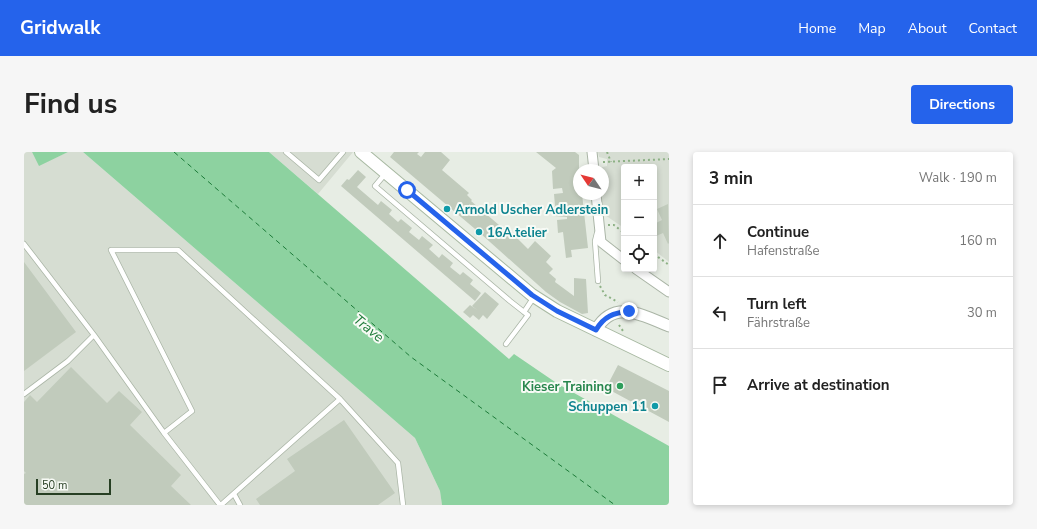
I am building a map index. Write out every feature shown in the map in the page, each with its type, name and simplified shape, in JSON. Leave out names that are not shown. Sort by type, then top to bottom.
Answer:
[{"type":"main road","points":[[361,152],[535,297],[557,311],[669,365]]},
{"type":"street","points":[[592,152],[594,164]]},
{"type":"street","points":[[597,200],[601,242],[621,258]]},
{"type":"street","points":[[640,272],[669,292]]},
{"type":"street","points":[[596,330],[605,318],[615,313],[629,311],[669,326]]},
{"type":"lane","points":[[286,152],[319,180],[343,152]]},
{"type":"lane","points":[[386,172],[376,186],[528,315],[506,344]]},
{"type":"lane","points":[[598,281],[595,241],[599,226]]},
{"type":"lane","points":[[24,244],[94,335],[164,434],[220,505],[340,399]]},
{"type":"lane","points":[[164,434],[192,411],[111,250],[178,250],[340,399],[398,463],[403,505]]},
{"type":"lane","points":[[524,312],[535,297]]},
{"type":"lane","points":[[24,394],[68,361],[94,335]]},
{"type":"lane","points":[[234,494],[240,505]]},
{"type":"path","points":[[607,152],[611,162]]},
{"type":"path","points":[[602,164],[611,162],[669,159]]},
{"type":"path","points":[[599,226],[614,225],[621,231]]},
{"type":"path","points":[[657,256],[669,265]]},
{"type":"path","points":[[598,281],[605,295],[622,304]]},
{"type":"shaded area","points":[[24,152],[32,152],[39,165],[68,152],[83,152],[415,438],[440,491],[442,505],[24,505]]},
{"type":"shaded area","points":[[269,152],[353,152],[318,194]]},
{"type":"shaded area","points":[[598,152],[669,152],[669,262],[657,252],[657,164],[621,164],[621,226],[602,213],[601,200],[609,200],[609,164],[607,164],[607,159],[599,157]]},
{"type":"water","points":[[32,152],[68,152],[39,166]]},
{"type":"water","name":"Trave","points":[[83,152],[269,152],[509,359],[514,354],[558,384],[669,446],[669,505],[442,505],[440,491],[415,438]]},
{"type":"building","points":[[394,152],[419,152],[417,154],[421,157],[425,152],[441,152],[450,160],[442,170],[469,193],[467,195],[472,200],[471,201],[506,231],[507,229],[513,234],[528,249],[535,241],[551,256],[546,262],[553,269],[549,273],[556,279],[555,282],[574,296],[574,278],[586,279],[588,313],[582,314],[560,302],[546,292],[481,234],[390,157]]},
{"type":"building","points":[[536,152],[575,152],[579,155],[579,164],[573,164],[573,200],[583,200],[588,248],[571,250],[572,257],[566,258],[563,232],[558,233],[557,220],[567,219],[567,217],[554,216],[553,208],[555,206],[554,194],[563,193],[562,188],[553,189],[552,171],[556,168]]},
{"type":"building","points":[[358,170],[366,177],[357,187],[378,205],[381,201],[392,210],[389,214],[398,222],[401,219],[412,228],[409,232],[419,240],[422,236],[433,245],[429,249],[439,258],[442,254],[453,263],[450,267],[460,275],[463,272],[473,280],[470,284],[481,293],[475,301],[341,186]]},
{"type":"building","points":[[668,204],[668,244],[663,233],[657,236],[657,222],[662,220],[657,209]]},
{"type":"building","points":[[24,262],[76,332],[24,371]]},
{"type":"building","points":[[485,292],[499,304],[487,319],[483,315],[479,320],[473,315],[470,318],[463,312],[470,305],[477,310],[472,306]]},
{"type":"building","name":"Schuppen 11","points":[[618,365],[669,391],[669,422],[606,388]]},
{"type":"building","points":[[71,367],[107,403],[119,391],[142,412],[130,425],[181,475],[171,486],[191,505],[24,505],[24,474],[26,473],[24,471],[24,402],[30,395],[37,402]]},
{"type":"building","points":[[344,420],[395,493],[378,505],[260,505],[256,499],[295,471],[287,459]]},
{"type":"ferry route","points":[[174,152],[411,357],[615,505]]},
{"type":"place","name":"Arnold Uscher Adlerstein","points":[[447,209]]},
{"type":"place","name":"16A.telier","points":[[479,232]]},
{"type":"place","name":"Kieser Training","points":[[620,386]]},
{"type":"place","name":"Schuppen 11","points":[[655,406]]},
{"type":"route","points":[[407,190],[532,295],[557,311],[596,330],[605,318],[615,313],[629,311]]}]
